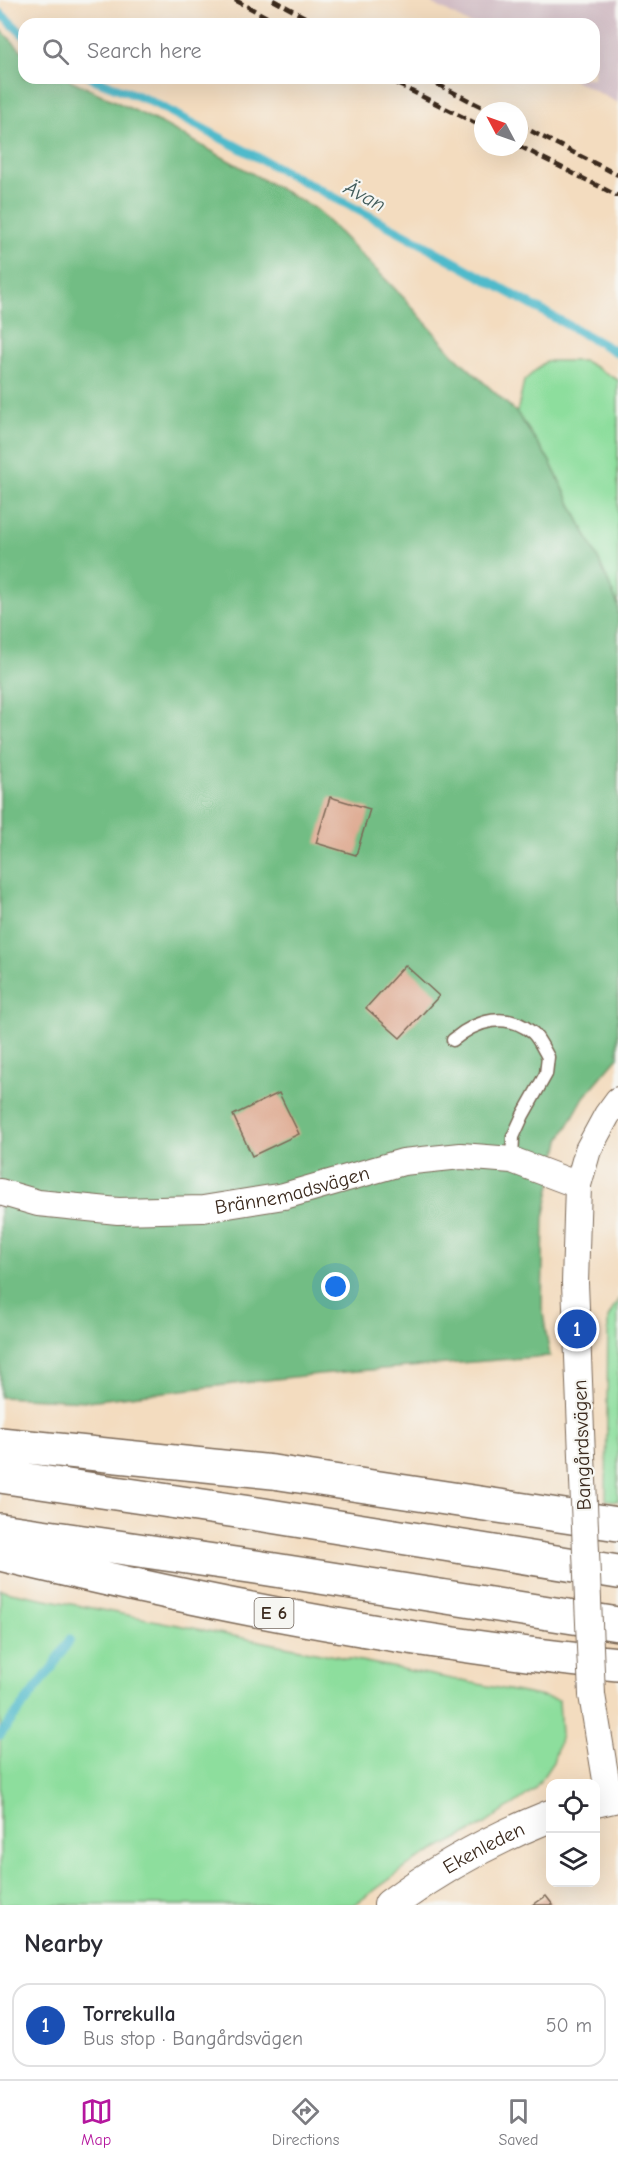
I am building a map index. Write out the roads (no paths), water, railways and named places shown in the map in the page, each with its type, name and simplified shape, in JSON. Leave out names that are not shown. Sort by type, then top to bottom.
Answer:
[{"type":"highway","points":[[0,1444],[273,1472],[618,1524]]},
{"type":"highway","points":[[0,1476],[264,1515],[618,1572]]},
{"type":"highway","name":"E 6","points":[[0,1530],[256,1567],[618,1624]]},
{"type":"highway","name":"E 6","points":[[0,1554],[129,1585],[380,1633],[551,1658],[618,1664]]},
{"type":"street","name":"Bangårdsvägen","points":[[608,1798],[592,1695],[575,1283],[578,1185],[588,1150],[618,1100]]},
{"type":"street","name":"Brännemadsvägen","points":[[0,1192],[38,1203],[118,1211],[203,1209],[284,1196],[403,1162],[460,1156],[512,1160],[578,1185]]},
{"type":"street","name":"Ekenleden","points":[[390,1905],[473,1853],[546,1818]]},
{"type":"lane","points":[[453,1040],[466,1029],[495,1019],[511,1020],[533,1034],[548,1057],[546,1074],[513,1137],[512,1160]]},
{"type":"waterway","points":[[0,13],[18,30]]},
{"type":"waterway","name":"Ävan","points":[[107,84],[148,100],[406,235],[618,353]]},
{"type":"waterway","points":[[0,1735],[52,1668],[70,1639]]},
{"type":"railway","points":[[235,0],[269,18]]},
{"type":"railway","points":[[273,0],[307,18]]},
{"type":"railway","points":[[397,84],[474,122]]},
{"type":"railway","points":[[437,84],[474,103]]},
{"type":"railway","points":[[528,130],[618,175]]},
{"type":"railway","points":[[528,151],[618,196]]},
{"type":"place","name":"Torrekulla","points":[[577,1329]]}]
